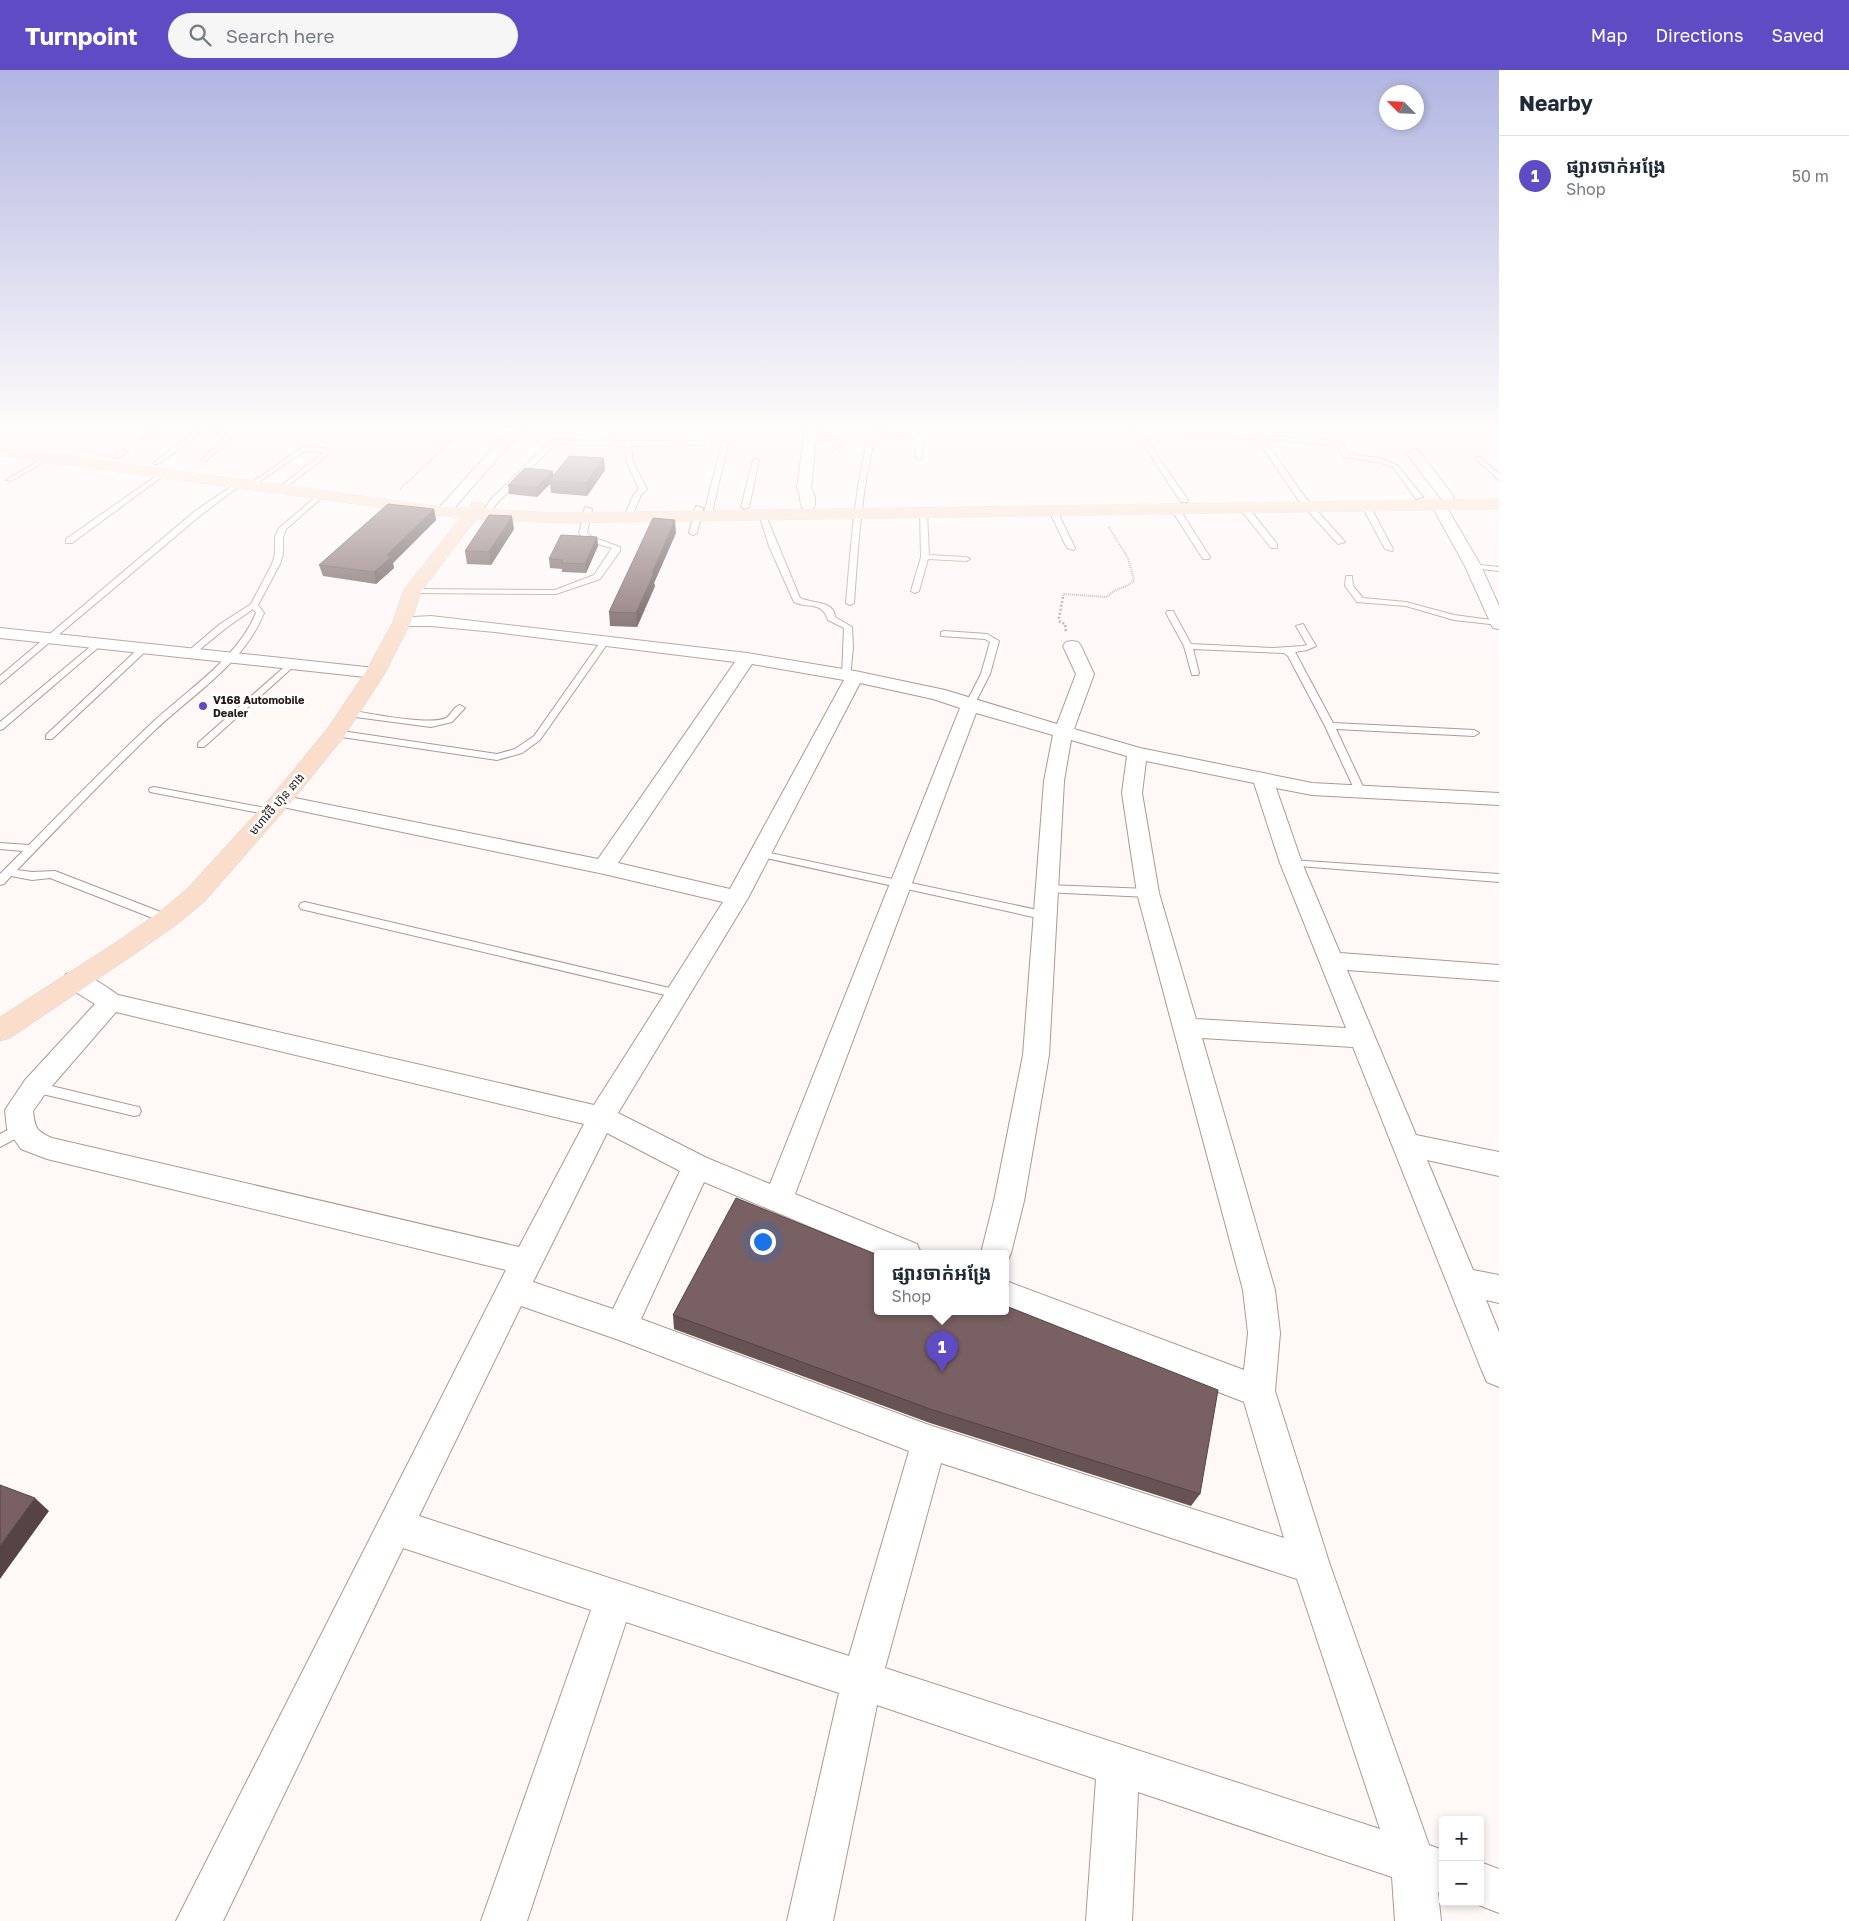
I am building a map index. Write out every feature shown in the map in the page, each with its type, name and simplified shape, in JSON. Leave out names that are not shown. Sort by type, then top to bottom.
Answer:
[{"type":"main road","name":"មហាវិថី ហ៊ុន នាង","points":[[0,1031],[168,919],[196,896],[275,807],[335,732],[375,673],[402,622],[412,591],[465,515]]},
{"type":"main road","points":[[753,515],[772,515]]},
{"type":"street","points":[[1450,515],[1499,624]]},
{"type":"street","points":[[402,622],[432,621],[606,640],[747,658],[851,676],[938,694],[1137,753],[1203,765],[1263,780],[1312,789],[1499,799]]},
{"type":"street","points":[[0,633],[375,673]]},
{"type":"street","points":[[997,1250],[1009,1201],[1036,1055],[1047,916],[1054,780],[1063,732],[1085,674],[1072,646]]},
{"type":"street","points":[[604,867],[747,658]]},
{"type":"street","points":[[198,1921],[520,1275],[602,1117],[737,898],[851,676]]},
{"type":"street","points":[[778,1200],[970,705]]},
{"type":"street","points":[[1137,753],[1132,793],[1148,893],[1259,1290],[1264,1333],[1258,1391],[1311,1564],[1428,1867],[1418,1921]]},
{"type":"street","points":[[1263,780],[1291,863],[1361,1038],[1499,1371]]},
{"type":"street","points":[[275,807],[604,867],[737,898]]},
{"type":"street","points":[[1331,962],[1499,973]]},
{"type":"street","points":[[75,980],[111,1002],[602,1117],[697,1166],[899,1250]]},
{"type":"street","points":[[111,1002],[35,1088],[19,1110],[10,1135],[48,1148],[520,1275],[621,1326],[929,1442],[1311,1564]]},
{"type":"street","points":[[1186,1028],[1361,1038]]},
{"type":"street","points":[[1406,1144],[1499,1164]]},
{"type":"street","points":[[621,1326],[697,1166]]},
{"type":"street","points":[[1462,1282],[1499,1289]]},
{"type":"street","points":[[1009,1296],[1258,1391]]},
{"type":"street","points":[[810,1921],[862,1680],[929,1442]]},
{"type":"street","points":[[396,1527],[1428,1867]]},
{"type":"street","points":[[504,1921],[614,1599]]},
{"type":"street","points":[[1109,1921],[1118,1765]]},
{"type":"street","points":[[1484,1885],[1499,1891]]},
{"type":"lane","points":[[69,541],[101,515]]},
{"type":"lane","points":[[0,681],[195,515]]},
{"type":"lane","points":[[190,653],[223,626],[254,605],[278,559],[277,538],[282,528],[297,515]]},
{"type":"lane","points":[[412,591],[556,592],[597,577],[616,551],[616,547],[589,539],[583,533],[586,515]]},
{"type":"lane","points":[[693,533],[701,515]]},
{"type":"lane","points":[[850,603],[858,515]]},
{"type":"lane","points":[[915,591],[925,556],[923,515]]},
{"type":"lane","points":[[1055,515],[1071,548]]},
{"type":"lane","points":[[1185,515],[1206,557]]},
{"type":"lane","points":[[1250,515],[1274,546]]},
{"type":"lane","points":[[1317,515],[1340,542]]},
{"type":"lane","points":[[1371,515],[1389,549]]},
{"type":"lane","points":[[762,516],[797,600],[825,606],[831,618],[848,627],[851,676]]},
{"type":"lane","points":[[925,556],[966,559]]},
{"type":"lane","points":[[1473,566],[1499,569]]},
{"type":"lane","points":[[1349,578],[1348,586],[1360,600],[1406,604],[1454,618],[1499,624]]},
{"type":"lane","points":[[0,881],[168,714],[230,658],[258,622],[260,613],[254,605]]},
{"type":"lane","points":[[1170,613],[1188,646],[1195,673]]},
{"type":"lane","points":[[1188,646],[1287,651],[1308,649],[1312,646],[1300,626]]},
{"type":"lane","points":[[944,634],[986,637],[994,641],[992,655],[983,684],[970,705]]},
{"type":"lane","points":[[335,732],[497,757],[510,755],[524,750],[537,738],[606,640]]},
{"type":"lane","points":[[0,726],[97,644]]},
{"type":"lane","points":[[48,737],[143,649]]},
{"type":"lane","points":[[1287,651],[1292,654],[1330,726],[1361,793]]},
{"type":"lane","points":[[201,745],[290,665]]},
{"type":"lane","points":[[348,713],[431,724],[449,720],[460,708]]},
{"type":"lane","points":[[1330,726],[1474,733]]},
{"type":"lane","points":[[154,790],[275,807]]},
{"type":"lane","points":[[0,846],[32,849]]},
{"type":"lane","points":[[761,854],[902,883],[1047,916]]},
{"type":"lane","points":[[1291,863],[1499,878]]},
{"type":"lane","points":[[9,872],[32,876],[50,874],[168,919]]},
{"type":"lane","points":[[1048,889],[1148,893]]},
{"type":"lane","points":[[305,906],[678,994]]},
{"type":"lane","points":[[35,1088],[134,1111]]},
{"type":"path","points":[[1072,646],[1066,634],[1065,624],[1060,622],[1059,618],[1064,594],[1107,597],[1113,590],[1131,584],[1134,580],[1129,558],[1122,550],[1102,515]]},
{"type":"building","points":[[375,515],[427,515],[386,556],[392,556],[374,572],[319,565]]},
{"type":"building","points":[[489,515],[512,516],[489,552],[465,551]]},
{"type":"building","points":[[653,518],[675,520],[636,613],[609,612]]},
{"type":"building","points":[[561,535],[597,537],[585,564],[561,563],[563,560],[549,559]]},
{"type":"building","points":[[736,1198],[874,1253],[874,1315],[1009,1315],[1009,1307],[1218,1390],[1200,1494],[933,1410],[673,1315]]},
{"type":"building","points":[[0,1485],[35,1498],[0,1546]]},
{"type":"place","name":"V168 Automobile Dealer","points":[[203,706]]},
{"type":"place","name":"ផ្សារចាក់អង្រែ","points":[[942,1372]]}]
